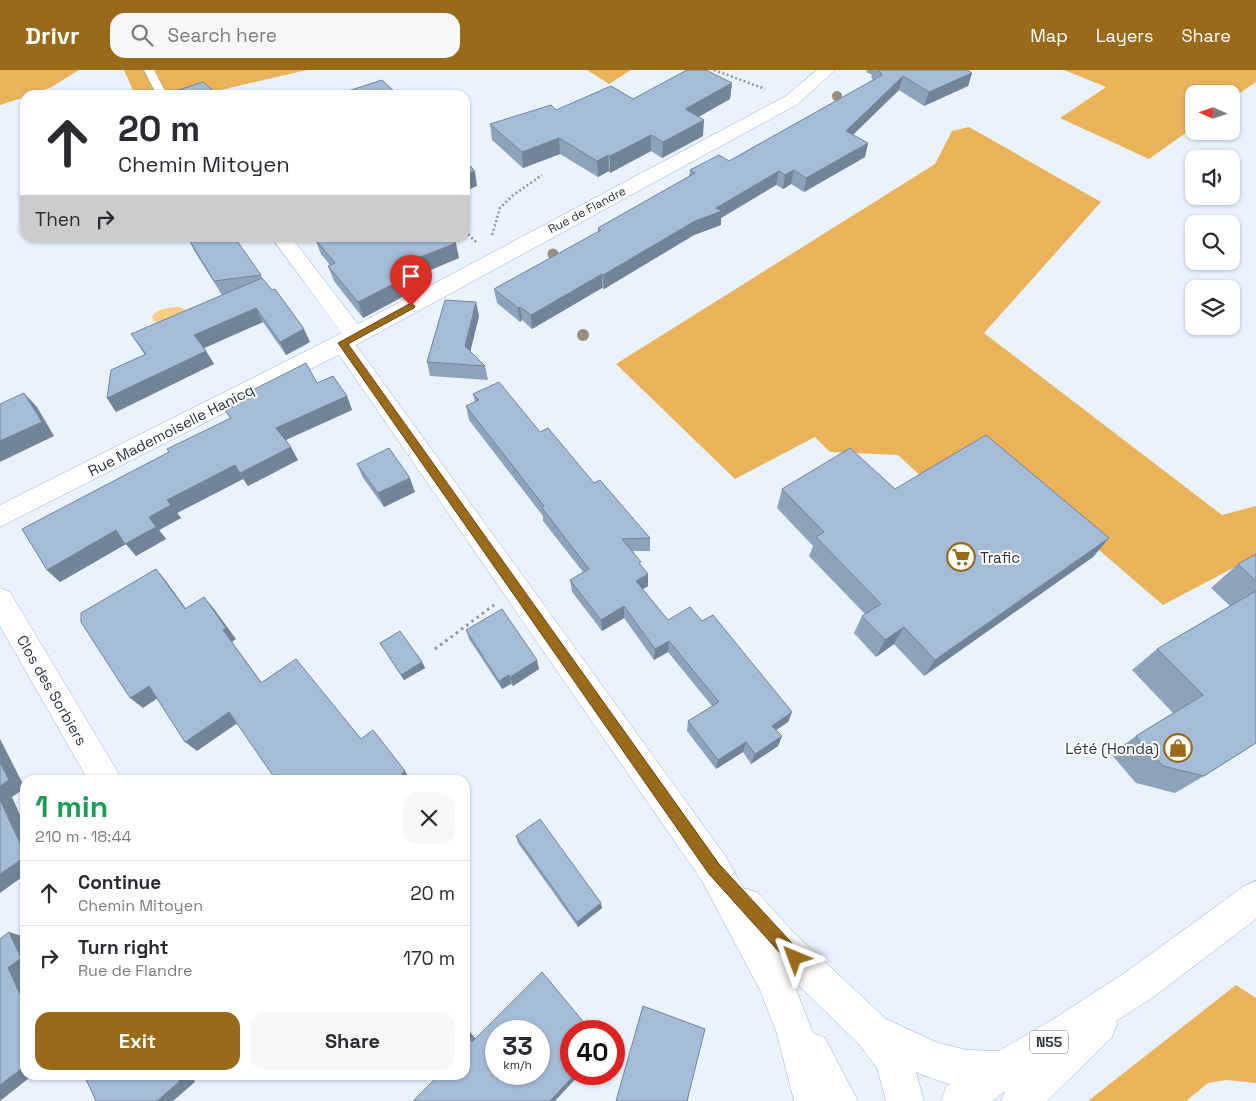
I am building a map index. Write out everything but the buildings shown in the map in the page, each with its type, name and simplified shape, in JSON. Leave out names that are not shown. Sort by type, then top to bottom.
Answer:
[{"type":"street","name":"Rue de Flandre","points":[[349,340],[792,99],[827,70]]},
{"type":"street","points":[[285,242],[517,590],[714,869],[783,946],[871,1030],[893,1059],[905,1101]]},
{"type":"street","name":"Rue Mademoiselle Hanicq","points":[[0,517],[349,340]]},
{"type":"street","name":"Clos des Sorbiers","points":[[0,600],[102,775]]},
{"type":"street","points":[[714,869],[839,1101]]},
{"type":"street","name":"N55","points":[[960,1101],[1002,1070],[1068,1031],[1139,985],[1256,898]]},
{"type":"street","points":[[775,981],[796,1034],[813,1101]]},
{"type":"street","name":"N55","points":[[1020,1101],[1139,985]]},
{"type":"street","points":[[871,1030],[925,1059],[951,1067],[976,1071],[1002,1070]]},
{"type":"lane","points":[[149,70],[159,90]]},
{"type":"path","points":[[714,70],[792,99]]},
{"type":"path","points":[[494,260],[492,237],[500,208],[512,196],[542,175]]},
{"type":"path","points":[[470,236],[494,260]]},
{"type":"path","points":[[435,649],[517,590]]},
{"type":"shaded area","points":[[0,70],[79,70],[50,88],[43,90],[20,90],[20,99],[0,105]]},
{"type":"shaded area","points":[[124,70],[307,70],[221,90],[133,90]]},
{"type":"shaded area","points":[[587,70],[631,70],[609,84]]},
{"type":"shaded area","points":[[1064,70],[1256,70],[1256,82],[1240,93],[1240,85],[1185,85],[1185,133],[1149,159],[1060,118],[1106,87]]},
{"type":"shaded area","points":[[969,127],[1101,202],[984,333],[1222,515],[1256,506],[1256,558],[1254,557],[1163,605],[979,447],[925,480],[898,455],[830,452],[815,437],[735,479],[616,364],[935,164],[952,131]]},
{"type":"shaded area","points":[[179,307],[189,311],[159,323],[153,321],[152,317],[157,311]]},
{"type":"shaded area","points":[[1236,985],[1256,998],[1256,1083],[1226,1080],[1208,1083],[1186,1101],[1088,1101]]},
{"type":"place","name":"Trafic","points":[[961,557]]},
{"type":"place","name":"Lété (Honda)","points":[[1178,748]]},
{"type":"route","points":[[411,306],[342,343],[714,869],[795,958]]}]
